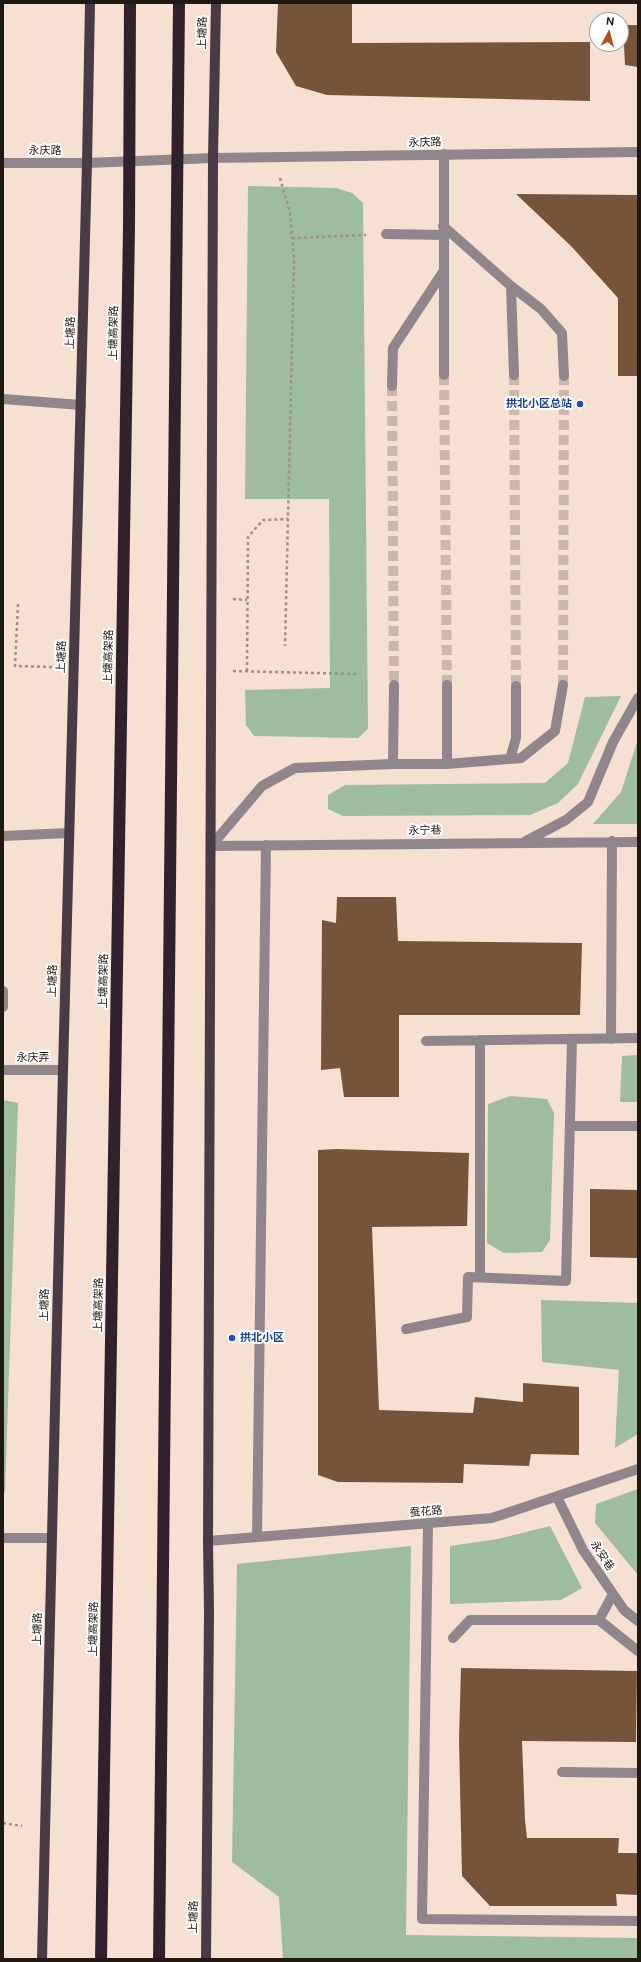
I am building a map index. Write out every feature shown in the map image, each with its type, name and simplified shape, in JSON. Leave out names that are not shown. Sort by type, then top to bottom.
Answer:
[{"type":"highway","name":"上塘高架路","points":[[101,1959],[129,227],[130,3]]},
{"type":"highway","points":[[159,1959],[179,3]]},
{"type":"main road","name":"上塘路","points":[[42,1959],[69,833],[88,164],[90,3]]},
{"type":"main road","name":"上塘路","points":[[206,1959],[209,1612],[213,158],[216,3]]},
{"type":"street","name":"永庆路","points":[[3,163],[88,164],[213,158],[638,152]]},
{"type":"street","points":[[444,154],[444,375]]},
{"type":"street","points":[[386,234],[443,230],[541,310],[562,333],[564,376]]},
{"type":"street","points":[[392,386],[393,348],[443,272]]},
{"type":"street","points":[[511,286],[514,375]]},
{"type":"street","points":[[3,399],[81,405]]},
{"type":"street","points":[[393,764],[394,685]]},
{"type":"street","points":[[447,685],[447,764]]},
{"type":"street","points":[[211,846],[262,786],[295,768],[393,764],[447,764],[521,758],[555,731],[563,685]]},
{"type":"street","points":[[510,759],[516,738],[516,686]]},
{"type":"street","points":[[524,842],[566,820],[588,802],[613,742],[638,698]]},
{"type":"street","points":[[3,836],[69,833]]},
{"type":"street","points":[[611,1039],[612,841]]},
{"type":"street","name":"永宁巷","points":[[211,846],[612,841],[638,842]]},
{"type":"street","points":[[257,1537],[266,845]]},
{"type":"street","points":[[3,991],[3,1007]]},
{"type":"street","points":[[426,1041],[638,1038]]},
{"type":"street","points":[[480,1040],[480,1277]]},
{"type":"street","points":[[406,1329],[467,1317],[468,1277],[566,1281],[572,1040]]},
{"type":"street","name":"永庆弄","points":[[3,1070],[63,1070]]},
{"type":"street","points":[[570,1126],[638,1126]]},
{"type":"street","name":"蚕花路","points":[[208,1541],[492,1518],[638,1468]]},
{"type":"street","name":"永安巷","points":[[557,1497],[583,1550],[624,1610],[638,1621]]},
{"type":"street","points":[[428,1524],[422,1919],[638,1921]]},
{"type":"street","points":[[3,1538],[52,1538]]},
{"type":"street","points":[[599,1620],[613,1594]]},
{"type":"street","points":[[454,1638],[470,1620],[599,1620],[638,1652]]},
{"type":"street","points":[[562,1772],[638,1773]]},
{"type":"path","points":[[273,157],[290,213],[294,260],[285,646]]},
{"type":"path","points":[[292,238],[386,234]]},
{"type":"path","points":[[247,671],[248,537],[263,520],[288,520]]},
{"type":"path","points":[[15,666],[18,604]]},
{"type":"green space","points":[[248,186],[336,188],[352,193],[363,203],[368,729],[358,738],[254,736],[246,725],[245,690],[330,688],[329,499],[245,499]]},
{"type":"green space","points":[[621,696],[578,784],[558,803],[530,815],[343,816],[328,809],[328,795],[345,785],[545,783],[568,763],[585,697]]},
{"type":"green space","points":[[638,739],[638,824],[593,824],[621,792]]},
{"type":"green space","points":[[638,1055],[638,1102],[620,1102],[622,1056]]},
{"type":"green space","points":[[510,1096],[547,1099],[554,1113],[550,1240],[542,1252],[504,1253],[487,1243],[488,1104]]},
{"type":"green space","points":[[3,1100],[18,1103],[5,1491],[3,1493]]},
{"type":"green space","points":[[541,1300],[638,1303],[638,1434],[615,1448],[619,1370],[542,1362]]},
{"type":"green space","points":[[638,1489],[638,1575],[595,1523],[596,1504]]},
{"type":"green space","points":[[550,1526],[582,1588],[561,1600],[450,1604],[450,1546],[498,1539]]},
{"type":"green space","points":[[411,1546],[406,1935],[638,1938],[638,1959],[283,1959],[279,1897],[232,1862],[237,1564]]},
{"type":"building","points":[[278,3],[352,3],[352,43],[589,42],[590,101],[327,95],[296,86],[276,52]]},
{"type":"building","points":[[629,25],[638,25],[638,67],[625,65],[624,52],[629,52]]},
{"type":"building","points":[[516,194],[638,195],[638,376],[618,376],[618,298],[571,246]]},
{"type":"building","points":[[337,897],[396,897],[398,941],[582,943],[580,1015],[399,1015],[399,1097],[344,1097],[340,1068],[321,1070],[322,920],[336,923]]},
{"type":"building","points":[[336,1149],[469,1153],[467,1226],[372,1227],[379,1410],[473,1413],[475,1397],[523,1402],[523,1383],[579,1387],[579,1455],[531,1454],[529,1466],[464,1464],[463,1483],[338,1482],[318,1475],[318,1150]]},
{"type":"building","points":[[590,1189],[638,1190],[638,1258],[590,1257]]},
{"type":"building","points":[[461,1668],[637,1671],[636,1742],[522,1741],[527,1838],[619,1838],[618,1853],[638,1853],[638,1895],[616,1894],[617,1906],[490,1906],[462,1876],[459,1740]]},
{"type":"tunnel","points":[[444,375],[447,685]]},
{"type":"tunnel","points":[[514,375],[516,686]]},
{"type":"tunnel","points":[[563,685],[564,376]]},
{"type":"tunnel","points":[[392,386],[394,685]]},
{"type":"place","name":"拱北小区总站","points":[[580,404]]},
{"type":"place","name":"拱北小区","points":[[232,1338]]}]
